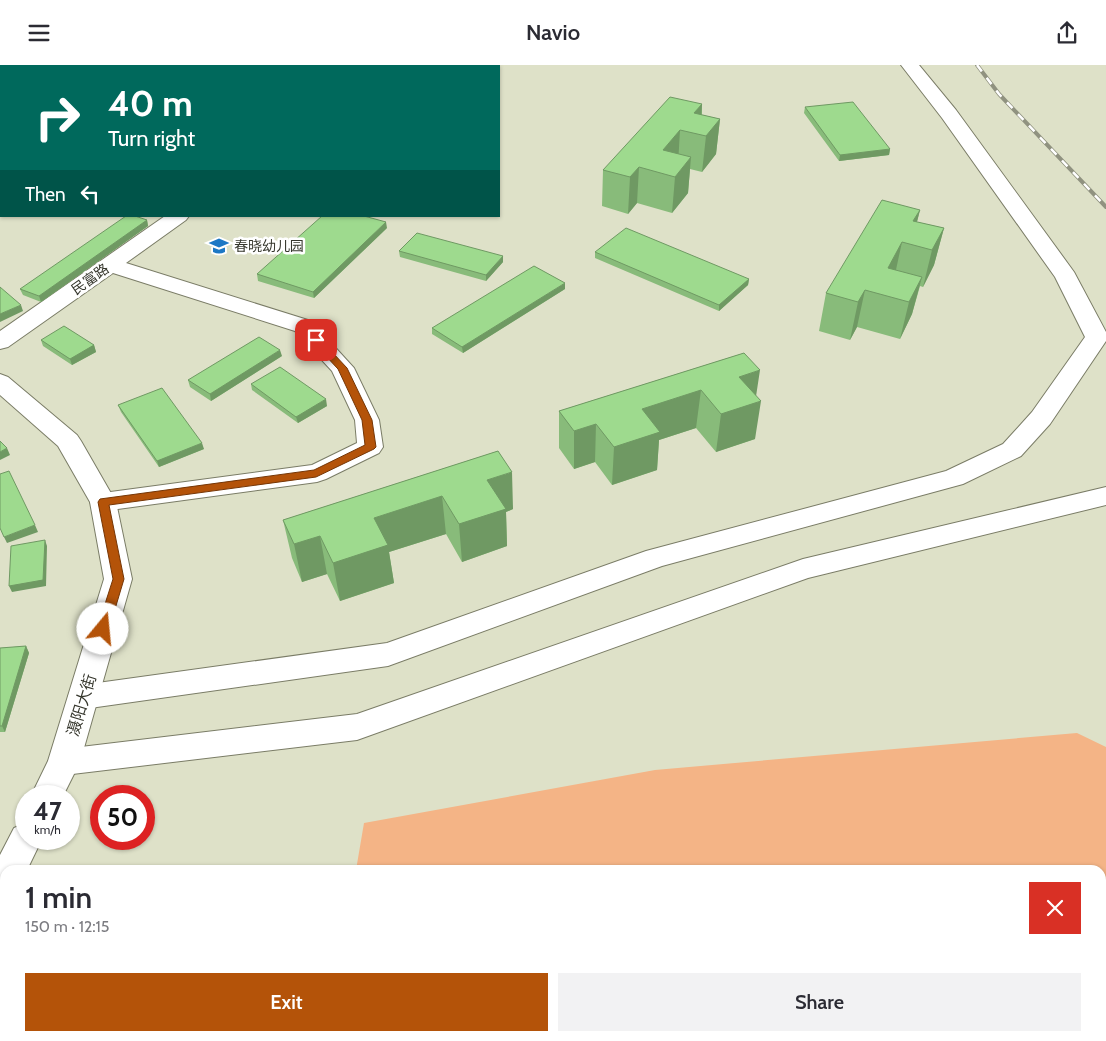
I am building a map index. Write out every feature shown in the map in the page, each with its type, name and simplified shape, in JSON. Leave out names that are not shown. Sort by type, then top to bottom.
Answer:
[{"type":"street","points":[[83,697],[388,654],[656,558],[954,478],[1012,449],[1041,418],[1097,337],[1066,277],[949,114],[910,65]]},
{"type":"street","name":"民富路","points":[[0,342],[178,217]]},
{"type":"street","points":[[103,502],[316,473],[370,447],[367,420],[342,368],[303,326],[110,265]]},
{"type":"street","name":"滠阳大街","points":[[0,382],[68,441],[103,502],[118,579],[57,777]]},
{"type":"street","points":[[57,777],[357,727],[802,569],[1106,496]]},
{"type":"street","points":[[12,865],[20,850]]},
{"type":"shaded area","points":[[1077,733],[1106,747],[1106,865],[357,865],[364,823],[655,770]]},
{"type":"building","points":[[670,97],[702,104],[694,113],[720,119],[706,136],[680,130],[663,150],[691,157],[675,177],[639,167],[630,177],[603,170]]},
{"type":"building","points":[[853,102],[890,149],[840,155],[805,107]]},
{"type":"building","points":[[882,200],[920,210],[913,221],[944,228],[932,250],[902,242],[888,268],[922,277],[909,302],[865,290],[858,302],[826,293]]},
{"type":"building","points":[[125,217],[138,217],[147,220],[39,296],[20,289]]},
{"type":"building","points":[[321,217],[368,217],[386,222],[313,292],[257,274]]},
{"type":"building","points":[[626,228],[749,279],[719,305],[595,252]]},
{"type":"building","points":[[417,233],[503,256],[486,275],[399,251]]},
{"type":"building","points":[[534,266],[565,283],[462,347],[432,328]]},
{"type":"building","points":[[0,287],[21,305],[0,314]]},
{"type":"building","points":[[64,326],[94,345],[70,359],[41,340]]},
{"type":"building","points":[[259,337],[280,350],[210,394],[188,380]]},
{"type":"building","points":[[744,353],[760,370],[739,377],[761,401],[721,414],[701,390],[642,409],[660,432],[614,447],[596,424],[574,431],[559,411]]},
{"type":"building","points":[[280,367],[326,399],[296,417],[251,384]]},
{"type":"building","points":[[162,388],[202,443],[157,461],[118,405]]},
{"type":"building","points":[[0,441],[7,448],[0,452]]},
{"type":"building","points":[[498,451],[512,472],[487,480],[506,509],[459,524],[442,496],[374,518],[388,545],[333,563],[320,536],[294,544],[283,520]]},
{"type":"building","points":[[9,471],[35,525],[4,537],[0,528],[0,474]]},
{"type":"building","points":[[45,540],[43,580],[9,586],[11,546]]},
{"type":"building","points":[[26,646],[2,726],[0,726],[0,648]]},
{"type":"railway","points":[[977,65],[999,94],[1106,207]]},
{"type":"place","name":"春晓幼儿园","points":[[219,246]]},
{"type":"route","points":[[103,629],[118,579],[103,502],[316,473],[370,447],[367,420],[342,368],[316,340]]}]
